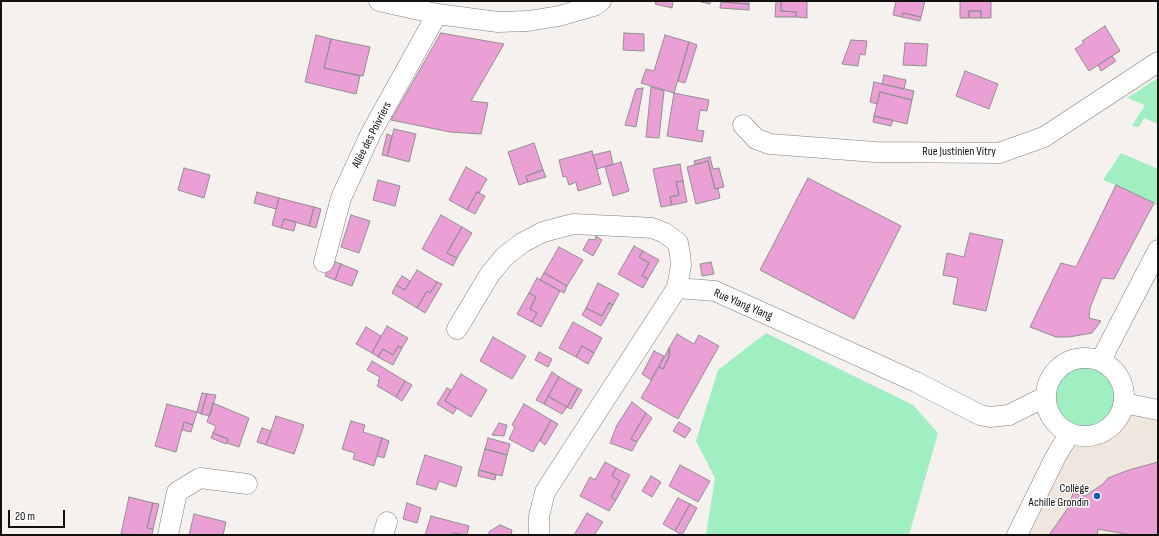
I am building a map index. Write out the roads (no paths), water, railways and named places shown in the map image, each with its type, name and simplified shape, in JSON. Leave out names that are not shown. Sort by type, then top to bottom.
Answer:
[{"type":"street","points":[[379,1],[437,14],[498,22],[528,21],[559,16],[594,6],[601,1]]},
{"type":"street","name":"Allée des Poivriers","points":[[324,262],[341,198],[371,133],[437,14]]},
{"type":"street","name":"Rue Justinien Vitry","points":[[743,125],[756,140],[770,144],[875,152],[999,153],[1044,137],[1158,62]]},
{"type":"street","points":[[457,329],[490,274],[505,256],[522,243],[543,232],[573,224],[636,226],[652,228],[666,233],[678,243],[681,265],[677,288],[545,492],[539,516],[539,535]]},
{"type":"street","points":[[1100,360],[1158,250]]},
{"type":"street","name":"Rue Ylang Ylang","points":[[677,288],[715,291],[916,382],[980,415],[990,417],[1009,415],[1045,397]]},
{"type":"street","points":[[1088,357],[1100,360],[1112,367],[1120,378],[1124,390],[1124,403],[1119,415],[1111,426],[1101,433],[1088,436],[1075,435],[1063,430],[1054,421],[1047,410],[1045,397],[1047,384],[1053,372],[1063,364],[1075,358],[1088,357]]},
{"type":"street","points":[[1124,403],[1158,410]]},
{"type":"street","points":[[1017,535],[1056,456],[1070,433]]},
{"type":"street","points":[[168,535],[177,492],[200,478],[247,484]]},
{"type":"place","name":"Collège Achille Grondin","points":[[1097,496]]}]
